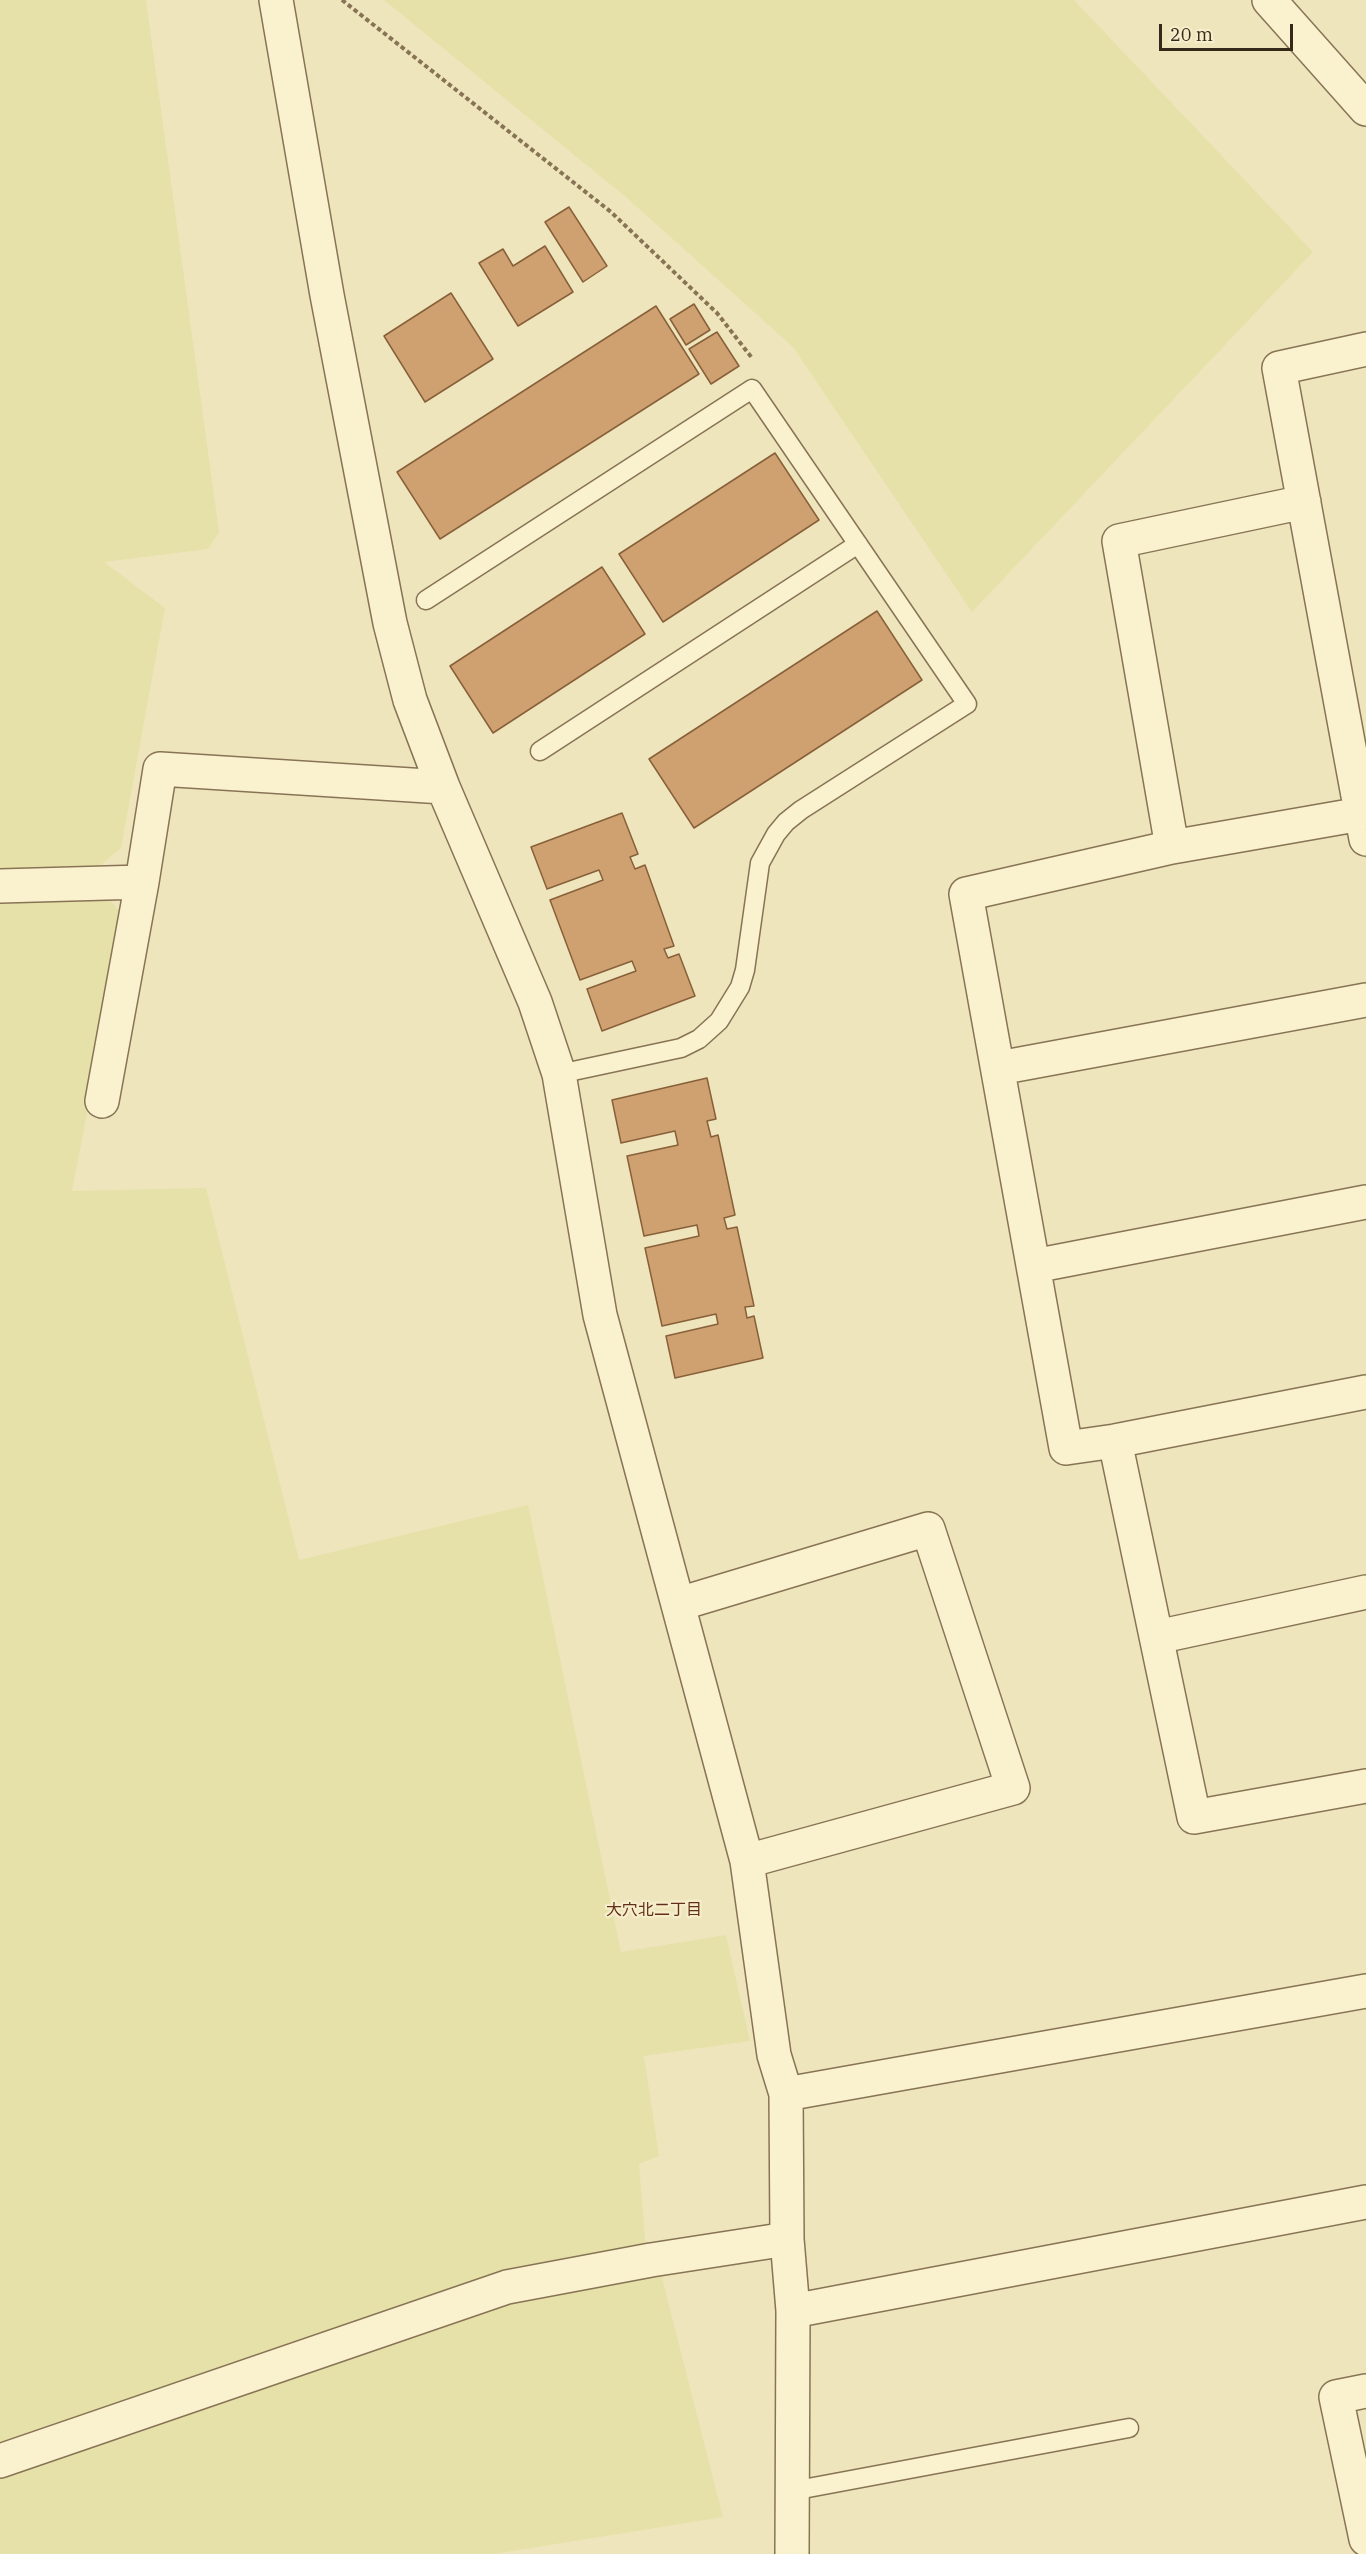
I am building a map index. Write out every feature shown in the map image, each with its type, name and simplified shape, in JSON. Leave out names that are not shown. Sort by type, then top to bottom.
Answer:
[{"type":"street","points":[[276,0],[327,295],[390,623],[410,700],[443,787],[535,1002],[559,1074],[600,1315],[747,1861],[774,2055],[786,2094],[787,2239],[793,2312],[792,2554]]},
{"type":"street","points":[[1269,0],[1366,110]]},
{"type":"street","points":[[1366,349],[1279,368],[1364,826],[1172,847],[966,894],[1066,1448],[1115,1442],[1366,1392]]},
{"type":"street","points":[[1172,847],[1119,541],[1304,502]]},
{"type":"street","points":[[102,1101],[160,769],[443,787]]},
{"type":"street","points":[[0,886],[142,882]]},
{"type":"street","points":[[999,1068],[1366,1000]]},
{"type":"street","points":[[1034,1266],[1366,1202]]},
{"type":"street","points":[[1115,1442],[1194,1817],[1366,1786]]},
{"type":"street","points":[[679,1604],[928,1529],[1013,1788],[747,1861]]},
{"type":"street","points":[[1157,1637],[1366,1592]]},
{"type":"street","points":[[786,2094],[1366,1991]]},
{"type":"street","points":[[793,2312],[1366,2202]]},
{"type":"street","points":[[0,2461],[507,2287],[651,2260],[787,2239]]},
{"type":"street","points":[[1366,2391],[1336,2397],[1366,2539]]},
{"type":"lane","points":[[426,600],[752,389],[967,704],[801,810],[776,834],[760,863],[745,970],[740,987],[719,1021],[699,1039],[681,1048],[559,1074]]},
{"type":"lane","points":[[540,751],[858,544]]},
{"type":"lane","points":[[792,2491],[1129,2428]]},
{"type":"path","points":[[342,0],[619,220],[717,313],[754,361],[752,389]]},
{"type":"shaded area","points":[[0,0],[146,0],[219,532],[208,549],[104,562],[165,608],[121,848],[96,869],[0,872]]},
{"type":"shaded area","points":[[384,0],[1074,0],[1313,252],[972,612],[793,347],[627,198]]},
{"type":"shaded area","points":[[104,894],[125,917],[72,1191],[206,1188],[299,1560],[528,1505],[621,1952],[726,1935],[750,2041],[644,2056],[659,2156],[639,2164],[646,2252],[0,2451],[0,897]]},
{"type":"shaded area","points":[[660,2270],[723,2517],[494,2554],[0,2554],[0,2471],[515,2301]]},
{"type":"building","points":[[569,207],[607,266],[583,282],[545,222]]},
{"type":"building","points":[[545,246],[573,292],[518,326],[479,263],[503,249],[513,266]]},
{"type":"building","points":[[451,293],[493,359],[425,402],[384,336]]},
{"type":"building","points":[[694,304],[710,330],[686,345],[670,319]]},
{"type":"building","points":[[656,306],[699,374],[440,539],[397,472]]},
{"type":"building","points":[[717,332],[739,366],[711,384],[689,349]]},
{"type":"building","points":[[775,453],[819,520],[663,622],[619,554]]},
{"type":"building","points":[[602,567],[645,634],[493,733],[450,666]]},
{"type":"building","points":[[877,611],[922,680],[694,828],[649,759]]},
{"type":"building","points":[[622,813],[638,854],[630,857],[635,869],[645,865],[674,946],[664,949],[668,958],[679,954],[695,996],[602,1031],[587,989],[636,971],[632,961],[580,980],[550,900],[603,880],[599,870],[547,889],[531,847]]},
{"type":"building","points":[[707,1078],[716,1119],[707,1121],[711,1137],[718,1135],[735,1215],[724,1218],[727,1229],[737,1227],[754,1306],[745,1307],[747,1318],[754,1316],[763,1358],[675,1378],[666,1336],[718,1324],[716,1314],[662,1326],[645,1248],[699,1236],[697,1225],[644,1236],[627,1156],[678,1145],[675,1131],[621,1143],[612,1100]]},
{"type":"district","name":"大穴北二丁目","points":[[654,1910]]}]
